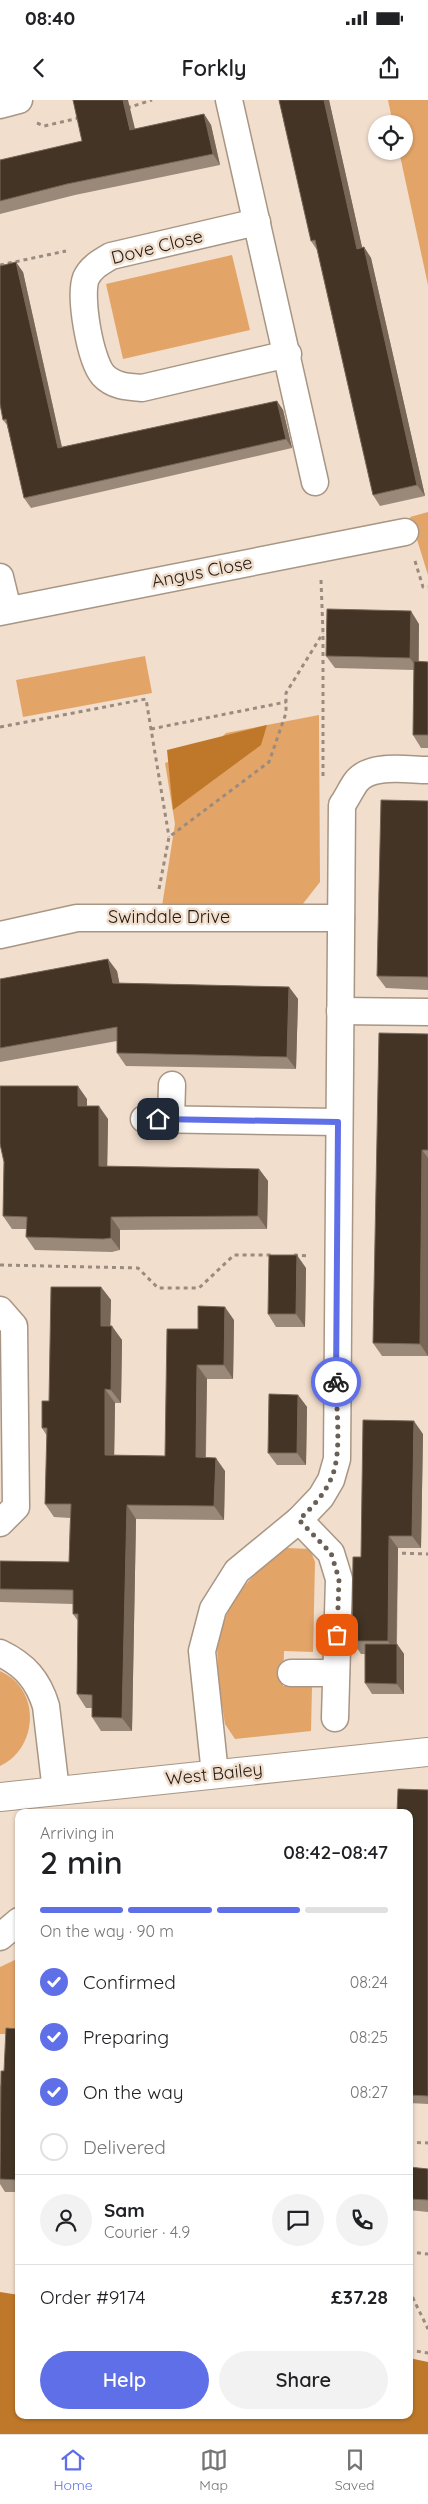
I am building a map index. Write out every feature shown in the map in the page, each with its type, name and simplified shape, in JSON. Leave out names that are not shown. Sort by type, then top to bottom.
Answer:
[{"type":"street","points":[[0,105],[18,100]]},
{"type":"street","points":[[229,100],[288,354],[315,482]]},
{"type":"street","name":"Dove Close","points":[[257,222],[111,256],[96,264],[86,277],[83,303],[96,364],[103,375],[112,382],[124,387],[142,388],[288,354]]},
{"type":"street","name":"Angus Close","points":[[4,611],[405,532]]},
{"type":"street","points":[[0,577],[4,611]]},
{"type":"street","points":[[215,1774],[202,1651],[213,1609],[237,1571],[299,1520],[321,1497],[331,1480],[336,1459],[342,806],[356,781],[366,773],[379,770],[428,770]]},
{"type":"street","name":"Swindale Drive","points":[[0,935],[77,918],[154,916],[341,918]]},
{"type":"street","points":[[340,1011],[428,1012]]},
{"type":"street","points":[[171,1120],[172,1085]]},
{"type":"street","points":[[144,1119],[338,1122]]},
{"type":"street","points":[[0,1310],[14,1326],[8,1410],[16,1507],[0,1523]]},
{"type":"street","points":[[299,1520],[331,1553],[339,1579],[335,1718]]},
{"type":"street","points":[[0,1653],[24,1668],[42,1694],[46,1706],[56,1791]]},
{"type":"street","points":[[291,1673],[336,1673]]},
{"type":"street","name":"West Bailey","points":[[0,1797],[428,1752]]},
{"type":"street","points":[[0,1937],[15,1924]]},
{"type":"path","points":[[118,110],[152,100]]},
{"type":"path","points":[[35,123],[44,126],[81,118]]},
{"type":"path","points":[[320,549],[323,633],[323,780],[342,806]]},
{"type":"path","points":[[169,837],[269,762],[286,713],[286,693],[323,633]]},
{"type":"path","points":[[0,727],[146,698],[169,837],[154,916]]},
{"type":"path","points":[[151,729],[286,702]]},
{"type":"path","points":[[0,1265],[138,1268],[158,1288],[199,1288],[234,1255],[281,1255]]},
{"type":"path","points":[[290,1256],[338,1256]]},
{"type":"path","points":[[389,1553],[428,1554]]},
{"type":"path","points":[[413,2142],[428,2144]]},
{"type":"path","points":[[413,2252],[428,2254]]},
{"type":"path","points":[[413,2298],[428,2329]]},
{"type":"path","points":[[413,2351],[428,2353]]},
{"type":"shaded area","points":[[388,100],[428,100],[428,285],[401,160],[413,160],[413,115],[391,115]]},
{"type":"shaded area","points":[[232,255],[250,330],[123,359],[106,284]]},
{"type":"shaded area","points":[[428,512],[428,575],[410,517]]},
{"type":"shaded area","points":[[145,656],[152,693],[23,717],[16,680]]},
{"type":"shaded area","points":[[319,715],[320,882],[302,905],[162,906],[175,824],[165,763],[211,747],[226,733]]},
{"type":"shaded area","points":[[267,725],[261,745],[173,810],[167,750]]},
{"type":"shaded area","points":[[287,1548],[310,1549],[315,1562],[313,1652],[284,1651],[283,1686],[312,1687],[311,1731],[235,1739],[225,1724],[219,1687],[217,1646],[222,1627],[233,1598],[275,1553]]},
{"type":"shaded area","points":[[0,1671],[12,1678],[21,1688],[29,1709],[30,1721],[28,1732],[18,1752],[0,1766]]},
{"type":"shaded area","points":[[15,1960],[15,2034],[0,2034],[0,1967]]},
{"type":"shaded area","points":[[0,2292],[15,2294],[15,2419],[413,2419],[413,2359],[428,2362],[428,2434],[0,2434]]},
{"type":"building","points":[[73,100],[123,100],[130,130],[204,114],[213,154],[67,184],[0,201],[0,160],[82,141]]},
{"type":"building","points":[[279,100],[324,100],[357,249],[364,247],[417,485],[373,495],[315,240],[311,241]]},
{"type":"building","points":[[16,262],[58,448],[277,401],[286,439],[24,498],[6,419],[3,420],[0,404],[0,266]]},
{"type":"building","points":[[327,609],[411,611],[410,658],[326,656]]},
{"type":"building","points":[[414,661],[428,662],[428,735],[413,735]]},
{"type":"building","points":[[381,800],[428,801],[428,977],[377,976]]},
{"type":"building","points":[[108,959],[113,983],[289,987],[287,1057],[117,1053],[117,1027],[0,1048],[0,979]]},
{"type":"building","points":[[379,1033],[428,1034],[428,1150],[422,1150],[420,1344],[373,1343]]},
{"type":"building","points":[[0,1086],[78,1086],[78,1106],[99,1106],[99,1166],[259,1169],[258,1216],[111,1217],[111,1238],[26,1237],[27,1217],[3,1216],[4,1162],[0,1144]]},
{"type":"building","points":[[269,1255],[297,1255],[296,1314],[268,1314]]},
{"type":"building","points":[[51,1287],[101,1287],[101,1326],[112,1326],[111,1390],[105,1389],[105,1455],[165,1456],[167,1329],[198,1329],[198,1306],[225,1307],[224,1365],[197,1365],[196,1457],[216,1458],[214,1506],[127,1505],[122,1718],[92,1717],[92,1695],[77,1694],[78,1614],[73,1614],[73,1590],[0,1589],[0,1561],[69,1562],[71,1504],[45,1504],[47,1428],[42,1428],[42,1401],[49,1401]]},
{"type":"building","points":[[269,1394],[298,1395],[297,1453],[268,1453]]},
{"type":"building","points":[[363,1420],[414,1421],[412,1536],[389,1536],[388,1641],[352,1641],[353,1557],[361,1557]]},
{"type":"building","points":[[365,1644],[397,1644],[397,1684],[365,1683]]},
{"type":"building","points":[[398,1789],[428,1790],[428,2096],[413,2095],[413,1809],[397,1809]]},
{"type":"building","points":[[6,2028],[15,2029],[15,2180],[0,2179],[1,2071],[4,2071]]},
{"type":"building","points":[[413,2167],[428,2169],[428,2200],[413,2199]]},
{"type":"way so far","points":[[336,1382],[336,1459],[331,1480],[321,1497],[299,1520],[331,1553],[339,1579],[337,1635]]},
{"type":"route","points":[[158,1119],[338,1122],[336,1382]]}]
